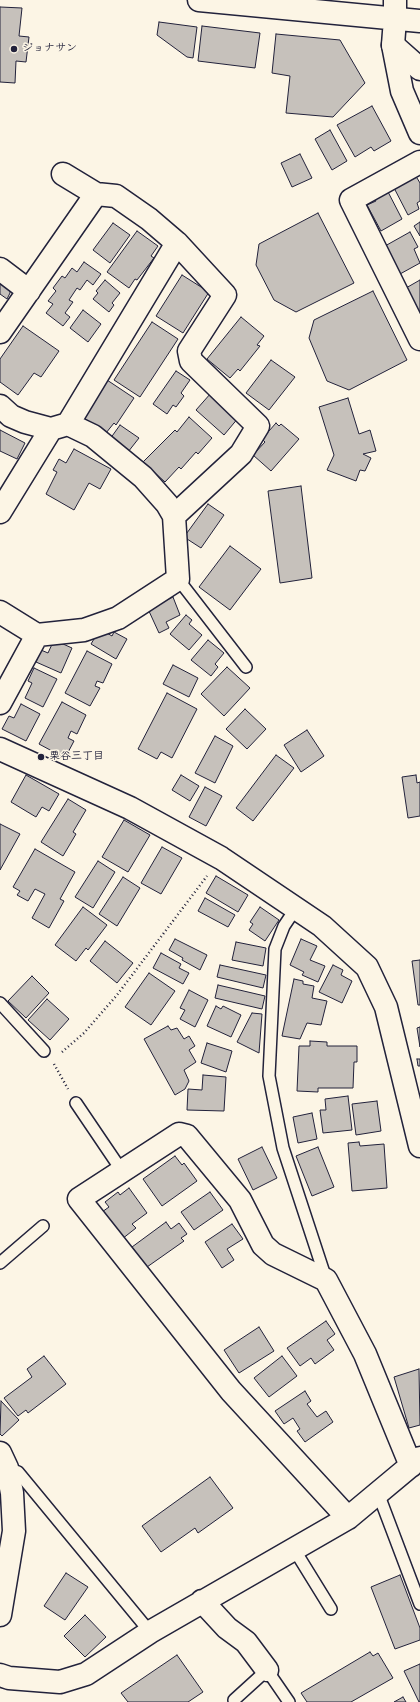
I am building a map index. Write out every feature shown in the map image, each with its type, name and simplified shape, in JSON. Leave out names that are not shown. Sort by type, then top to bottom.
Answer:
[{"type":"street","points":[[199,0],[395,9],[420,21]]},
{"type":"street","points":[[395,9],[392,45],[402,90],[420,133]]},
{"type":"street","points":[[392,45],[420,69]]},
{"type":"street","points":[[420,162],[351,200],[420,339]]},
{"type":"street","points":[[63,174],[96,194],[116,196],[149,219],[177,243],[225,295],[189,351],[191,361],[258,426],[241,454],[174,516]]},
{"type":"street","points":[[0,332],[96,194]]},
{"type":"street","points":[[0,512],[59,426],[177,243]]},
{"type":"street","points":[[0,269],[29,290]]},
{"type":"street","points":[[0,406],[12,416],[25,422],[59,426],[93,436],[143,477],[167,504],[174,516],[178,579],[118,618],[84,630],[37,635],[0,612]]},
{"type":"street","points":[[0,703],[37,635]]},
{"type":"street","points":[[0,749],[130,808],[221,858],[322,926],[366,967],[386,1006],[420,1146]]},
{"type":"street","points":[[3,1681],[60,1682],[86,1674],[150,1632],[202,1601],[348,1518],[416,1462],[365,1354],[326,1280],[273,1254],[264,1245],[240,1200],[187,1136],[179,1134],[79,1199],[231,1392],[348,1518]]},
{"type":"street","points":[[0,1615],[14,1531],[12,1493],[3,1461]]},
{"type":"street","points":[[202,1601],[227,1628],[246,1642],[267,1670]]},
{"type":"lane","points":[[178,579],[246,667]]},
{"type":"lane","points":[[296,908],[284,926],[275,949],[269,1076],[283,1148],[326,1280]]},
{"type":"lane","points":[[0,1003],[44,1051]]},
{"type":"lane","points":[[76,1103],[122,1171]]},
{"type":"lane","points":[[0,1263],[43,1226]]},
{"type":"lane","points":[[3,1461],[18,1472],[150,1632]]},
{"type":"lane","points":[[378,1493],[420,1604]]},
{"type":"lane","points":[[294,1549],[331,1609]]},
{"type":"lane","points":[[234,1700],[267,1670],[289,1702]]},
{"type":"path","points":[[58,1056],[84,1033],[117,995],[221,858]]},
{"type":"path","points":[[53,1061],[76,1103]]},
{"type":"building","name":"ジョナサン","points":[[0,7],[22,8],[19,36],[29,37],[26,62],[16,61],[15,83],[0,82]]},
{"type":"building","points":[[159,22],[197,27],[193,58],[187,57],[157,35]]},
{"type":"building","points":[[202,26],[260,33],[255,68],[198,61]]},
{"type":"building","points":[[276,34],[340,40],[365,83],[333,117],[286,113],[290,76],[272,73]]},
{"type":"building","points":[[372,106],[391,141],[374,151],[371,147],[355,157],[337,125]]},
{"type":"building","points":[[330,130],[347,161],[332,170],[315,139]]},
{"type":"building","points":[[300,154],[312,178],[292,187],[281,163]]},
{"type":"building","points":[[414,173],[420,183],[420,201],[417,203],[419,209],[408,215],[392,184]]},
{"type":"building","points":[[386,188],[402,219],[381,231],[367,205],[376,201],[372,195]]},
{"type":"building","points":[[318,213],[354,283],[296,312],[274,300],[256,265],[259,244]]},
{"type":"building","points":[[420,222],[420,236],[414,226]]},
{"type":"building","points":[[113,223],[130,235],[110,263],[93,250]]},
{"type":"building","points":[[137,231],[158,246],[151,256],[154,258],[129,288],[107,272]]},
{"type":"building","points":[[410,232],[418,247],[414,249],[420,263],[400,274],[385,246]]},
{"type":"building","points":[[84,262],[101,274],[93,285],[87,280],[80,290],[77,288],[69,300],[73,302],[65,313],[70,317],[63,326],[46,313],[53,304],[48,301],[56,291],[53,288],[62,276],[65,278],[72,268],[77,272]]},
{"type":"building","points":[[182,275],[209,292],[183,333],[156,316]]},
{"type":"building","points":[[0,280],[10,288],[10,293],[7,299],[0,294]]},
{"type":"building","points":[[105,280],[120,293],[112,303],[114,305],[109,312],[93,299],[98,293],[96,291]]},
{"type":"building","points":[[420,280],[420,313],[406,288]]},
{"type":"building","points":[[373,291],[407,360],[349,390],[327,381],[309,338],[314,320]]},
{"type":"building","points":[[83,310],[101,324],[88,342],[70,328]]},
{"type":"building","points":[[241,317],[264,336],[257,345],[260,346],[240,371],[238,369],[230,378],[207,359]]},
{"type":"building","points":[[152,322],[178,339],[140,397],[114,380]]},
{"type":"building","points":[[23,326],[59,351],[41,377],[34,373],[18,395],[0,382],[0,359]]},
{"type":"building","points":[[271,360],[295,377],[269,410],[246,393]]},
{"type":"building","points":[[176,371],[190,380],[181,393],[184,396],[176,407],[173,405],[167,414],[153,404]]},
{"type":"building","points":[[107,380],[134,398],[116,425],[114,423],[106,433],[84,418]]},
{"type":"building","points":[[211,393],[239,417],[224,435],[196,410]]},
{"type":"building","points":[[348,398],[359,434],[370,430],[376,451],[363,454],[371,458],[365,471],[360,470],[356,481],[327,470],[334,455],[319,407]]},
{"type":"building","points":[[189,417],[212,438],[198,454],[196,452],[181,469],[179,467],[165,482],[143,462],[175,430],[177,432]]},
{"type":"building","points":[[276,423],[279,426],[281,424],[299,439],[271,471],[253,455],[265,442],[262,439]]},
{"type":"building","points":[[120,425],[139,438],[128,452],[110,439]]},
{"type":"building","points":[[0,430],[25,443],[17,459],[0,451]]},
{"type":"building","points":[[74,449],[111,469],[100,489],[89,483],[74,510],[46,494],[57,472],[53,470],[59,459],[66,463]]},
{"type":"building","points":[[301,486],[312,578],[280,583],[268,491]]},
{"type":"building","points":[[208,504],[224,515],[201,548],[184,537]]},
{"type":"building","points":[[230,546],[261,569],[230,610],[199,587]]},
{"type":"building","points":[[173,597],[180,615],[166,622],[169,628],[159,633],[148,609]]},
{"type":"building","points":[[186,615],[192,620],[189,624],[202,635],[189,650],[170,634]]},
{"type":"building","points":[[100,629],[112,636],[114,632],[127,639],[116,659],[91,644]]},
{"type":"building","points":[[54,640],[72,648],[61,673],[36,662],[41,650],[48,653]]},
{"type":"building","points":[[208,640],[224,653],[215,664],[218,667],[211,676],[191,660]]},
{"type":"building","points":[[87,651],[112,664],[103,683],[97,681],[95,686],[100,688],[90,706],[65,693]]},
{"type":"building","points":[[173,665],[198,678],[189,697],[163,684]]},
{"type":"building","points":[[227,667],[250,688],[224,716],[201,694]]},
{"type":"building","points":[[34,668],[57,679],[43,707],[25,698],[32,683],[28,681]]},
{"type":"building","points":[[167,693],[197,709],[172,758],[161,752],[157,759],[138,749]]},
{"type":"building","points":[[62,702],[86,715],[77,734],[71,731],[68,738],[74,741],[65,758],[39,744]]},
{"type":"building","points":[[21,704],[40,714],[26,741],[2,729],[9,716],[14,718]]},
{"type":"building","points":[[245,709],[266,729],[247,749],[226,729]]},
{"type":"building","points":[[307,730],[324,756],[301,772],[284,745]]},
{"type":"building","points":[[215,736],[233,746],[215,783],[195,773]]},
{"type":"building","points":[[276,755],[294,768],[253,821],[236,808]]},
{"type":"building","points":[[26,775],[59,794],[49,811],[42,807],[36,817],[11,802]]},
{"type":"building","points":[[181,775],[199,786],[190,801],[172,790]]},
{"type":"building","points":[[416,775],[417,783],[420,782],[420,816],[408,818],[402,777]]},
{"type":"building","points":[[205,787],[222,796],[206,826],[189,817]]},
{"type":"building","points":[[68,799],[86,810],[73,832],[76,834],[63,856],[41,842]]},
{"type":"building","points":[[124,820],[150,835],[128,872],[102,857]]},
{"type":"building","points":[[0,824],[20,834],[0,870]]},
{"type":"building","points":[[162,847],[182,858],[161,894],[141,883]]},
{"type":"building","points":[[35,849],[75,872],[60,899],[64,901],[49,928],[32,918],[45,894],[35,889],[28,901],[17,895],[20,891],[13,887]]},
{"type":"building","points":[[98,861],[115,872],[93,908],[75,897]]},
{"type":"building","points":[[216,876],[248,895],[238,912],[206,893]]},
{"type":"building","points":[[123,877],[140,888],[117,926],[99,914]]},
{"type":"building","points":[[205,898],[235,915],[228,927],[198,911]]},
{"type":"building","points":[[83,907],[107,925],[88,950],[86,948],[76,961],[55,945]]},
{"type":"building","points":[[260,907],[279,920],[265,941],[249,930],[253,924],[250,922]]},
{"type":"building","points":[[175,939],[207,955],[200,970],[182,960],[183,958],[169,950]]},
{"type":"building","points":[[301,939],[317,946],[310,960],[325,966],[318,982],[302,975],[304,972],[290,965]]},
{"type":"building","points":[[105,941],[133,963],[117,983],[90,961]]},
{"type":"building","points":[[236,942],[266,948],[263,966],[232,960]]},
{"type":"building","points":[[161,953],[181,964],[179,968],[189,973],[183,984],[153,968]]},
{"type":"building","points":[[420,960],[420,1005],[418,1005],[412,961]]},
{"type":"building","points":[[220,965],[266,975],[263,988],[217,977]]},
{"type":"building","points":[[333,965],[343,970],[341,975],[352,981],[342,1003],[319,992]]},
{"type":"building","points":[[149,973],[175,991],[151,1025],[125,1007]]},
{"type":"building","points":[[32,976],[49,993],[26,1018],[8,1001]]},
{"type":"building","points":[[294,979],[303,981],[303,984],[314,986],[312,998],[327,1001],[321,1025],[307,1023],[300,1039],[282,1036]]},
{"type":"building","points":[[218,985],[265,996],[262,1009],[215,998]]},
{"type":"building","points":[[189,990],[208,1000],[195,1027],[180,1019],[185,1010],[180,1008]]},
{"type":"building","points":[[47,999],[69,1019],[50,1040],[28,1020]]},
{"type":"building","points":[[216,1006],[221,1009],[223,1006],[241,1015],[231,1037],[207,1026]]},
{"type":"building","points":[[252,1013],[262,1014],[259,1053],[237,1042]]},
{"type":"building","points":[[168,1026],[171,1030],[177,1028],[184,1039],[189,1036],[195,1046],[189,1050],[196,1062],[184,1070],[189,1081],[185,1089],[175,1095],[144,1039]]},
{"type":"building","points":[[420,1027],[420,1047],[417,1028]]},
{"type":"building","points":[[310,1041],[327,1042],[327,1046],[357,1046],[357,1062],[354,1062],[353,1088],[318,1088],[318,1092],[297,1091],[299,1046],[310,1046]]},
{"type":"building","points":[[207,1043],[232,1051],[226,1072],[201,1063]]},
{"type":"building","points":[[417,1059],[420,1059],[420,1066],[418,1066]]},
{"type":"building","points":[[203,1075],[226,1077],[224,1111],[187,1110],[188,1089],[202,1090]]},
{"type":"building","points":[[348,1096],[352,1130],[323,1133],[320,1110],[326,1110],[325,1099]]},
{"type":"building","points":[[377,1101],[381,1131],[356,1135],[352,1104]]},
{"type":"building","points":[[312,1113],[317,1139],[298,1143],[293,1117]]},
{"type":"building","points":[[359,1142],[360,1146],[384,1144],[387,1188],[352,1191],[348,1143]]},
{"type":"building","points":[[262,1147],[277,1178],[253,1190],[238,1159]]},
{"type":"building","points":[[318,1147],[334,1187],[312,1196],[296,1156]]},
{"type":"building","points":[[175,1156],[182,1165],[184,1163],[197,1181],[162,1206],[143,1179]]},
{"type":"building","points":[[129,1188],[147,1213],[132,1224],[136,1228],[122,1239],[102,1212],[109,1207],[105,1202],[118,1192],[120,1195]]},
{"type":"building","points":[[210,1192],[223,1210],[194,1230],[181,1212]]},
{"type":"building","points":[[166,1222],[171,1229],[179,1223],[187,1234],[181,1238],[184,1241],[147,1267],[132,1247]]},
{"type":"building","points":[[232,1224],[243,1239],[227,1249],[234,1260],[222,1268],[205,1242]]},
{"type":"building","points":[[326,1321],[335,1334],[327,1340],[334,1350],[315,1364],[311,1358],[300,1366],[287,1348]]},
{"type":"building","points":[[259,1327],[274,1351],[239,1373],[224,1350]]},
{"type":"building","points":[[44,1356],[66,1384],[28,1413],[26,1410],[18,1416],[4,1398],[32,1377],[27,1369]]},
{"type":"building","points":[[282,1356],[297,1376],[269,1397],[254,1378]]},
{"type":"building","points":[[419,1369],[420,1425],[409,1428],[394,1377]]},
{"type":"building","points":[[305,1391],[311,1401],[307,1404],[317,1417],[326,1411],[333,1422],[305,1442],[297,1431],[300,1429],[293,1418],[284,1424],[275,1411]]},
{"type":"building","points":[[1,1401],[19,1420],[2,1436],[0,1434]]},
{"type":"building","points":[[210,1477],[233,1508],[198,1533],[195,1528],[161,1552],[142,1526]]},
{"type":"building","points":[[66,1573],[88,1587],[65,1620],[44,1606]]},
{"type":"building","points":[[400,1575],[420,1628],[420,1640],[395,1649],[371,1587]]},
{"type":"building","points":[[85,1615],[106,1637],[85,1657],[64,1636]]},
{"type":"building","points":[[370,1652],[373,1656],[378,1653],[393,1678],[351,1702],[307,1702],[301,1693]]},
{"type":"building","points":[[177,1655],[203,1692],[188,1702],[128,1702],[121,1693]]},
{"type":"building","points":[[420,1664],[420,1702],[419,1702],[404,1671]]},
{"type":"building","points":[[403,1697],[406,1702],[394,1702]]},
{"type":"place","name":"ジョナサン","points":[[14,49]]},
{"type":"place","name":"栗谷三丁目","points":[[41,757]]}]
